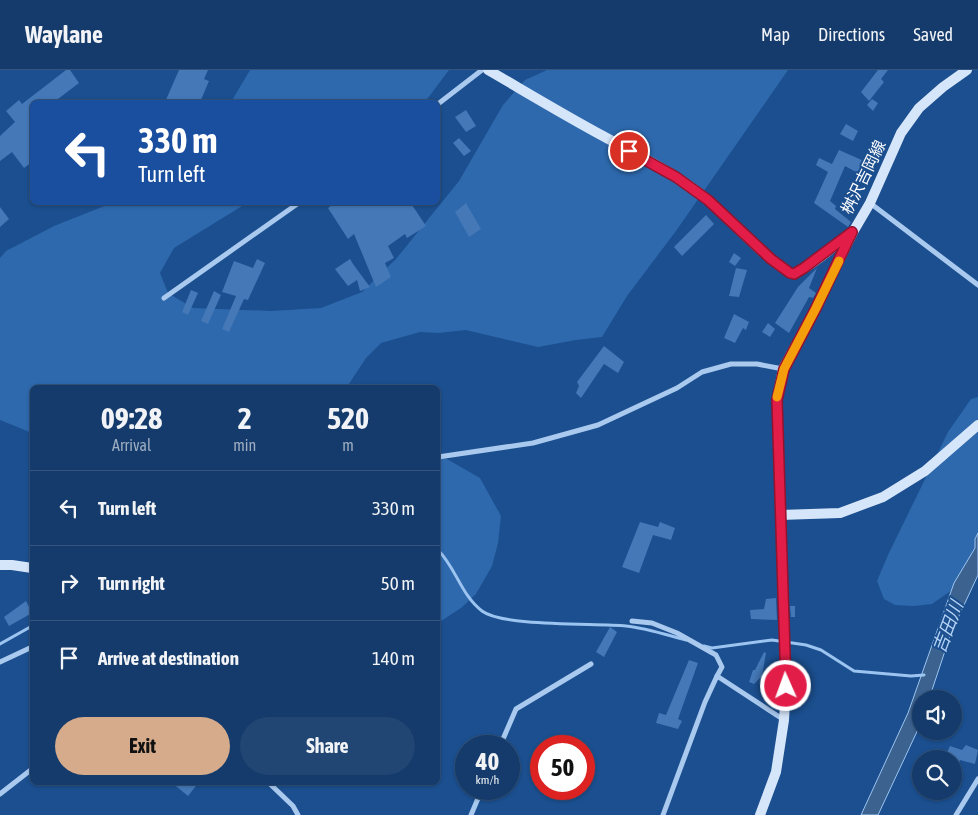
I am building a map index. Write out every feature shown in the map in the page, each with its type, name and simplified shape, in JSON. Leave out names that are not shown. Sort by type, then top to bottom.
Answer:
[{"type":"main road","points":[[488,70],[581,125],[676,177],[708,200],[771,259],[790,273],[794,274],[804,268],[852,232]]},
{"type":"main road","name":"桝沢吉岡線","points":[[760,815],[776,772],[784,720],[786,686],[777,400],[784,369],[816,308],[852,232],[870,204],[901,133],[919,108],[943,86],[967,70]]},
{"type":"main road","points":[[780,515],[840,512],[883,496],[925,471],[978,426]]},
{"type":"main road","points":[[0,565],[30,568]]},
{"type":"street","points":[[440,102],[482,70]]},
{"type":"street","points":[[870,204],[978,285]]},
{"type":"street","points":[[164,298],[296,205]]},
{"type":"street","points":[[440,457],[533,443],[598,425],[677,388],[702,372],[731,364],[758,364],[784,369]]},
{"type":"street","points":[[632,621],[652,623],[669,629],[716,655],[722,667],[705,702],[663,815]]},
{"type":"street","points":[[0,662],[30,648]]},
{"type":"street","points":[[505,735],[516,709],[591,664]]},
{"type":"street","points":[[717,676],[784,720]]},
{"type":"street","points":[[0,794],[30,771]]},
{"type":"street","points":[[956,815],[978,779]]},
{"type":"street","points":[[271,785],[293,806],[298,815]]},
{"type":"street","points":[[470,815],[477,800]]},
{"type":"shaded area","points":[[250,70],[449,70],[426,100],[232,100]]},
{"type":"shaded area","points":[[547,70],[788,70],[676,231],[627,296],[602,337],[538,347],[466,330],[438,333],[420,332],[381,343],[366,358],[348,385],[30,385],[30,432],[0,420],[0,258],[6,251],[54,226],[107,205],[244,205],[174,248],[160,273],[168,293],[193,308],[271,311],[321,308],[362,292],[396,259],[459,181],[503,105],[525,80]]},
{"type":"shaded area","points":[[978,397],[978,572],[932,604],[914,606],[895,605],[884,599],[877,581],[948,432],[971,399]]},
{"type":"shaded area","points":[[440,457],[447,459],[480,478],[501,516],[498,543],[492,566],[476,594],[461,608],[440,622]]},
{"type":"water","name":"吉田川","points":[[978,533],[978,575],[951,633],[932,690],[916,690],[954,583],[975,548],[975,539]]},
{"type":"water","name":"吉田川","points":[[912,702],[913,740],[878,815],[861,815]]},
{"type":"building","points":[[66,70],[70,70],[79,83],[57,100],[30,100],[30,164],[24,168],[12,152],[0,161],[0,136],[15,122],[6,111],[19,100],[22,104]]},
{"type":"building","points":[[179,70],[208,70],[204,79],[209,81],[201,100],[166,100]]},
{"type":"building","points":[[878,70],[888,70],[881,79],[884,82],[869,101],[861,92]]},
{"type":"building","points":[[872,99],[878,103],[873,111],[867,105]]},
{"type":"building","points":[[466,110],[476,126],[466,132],[455,117]]},
{"type":"building","points":[[846,124],[858,131],[853,141],[840,134]]},
{"type":"building","points":[[459,138],[471,151],[464,156],[453,143]]},
{"type":"building","points":[[839,150],[864,161],[858,173],[845,166],[830,201],[836,206],[835,209],[851,222],[848,227],[814,203],[828,172],[816,165],[819,158],[832,164]]},
{"type":"building","points":[[466,203],[481,229],[469,237],[455,212]]},
{"type":"building","points":[[332,205],[412,205],[426,226],[407,238],[405,234],[388,246],[394,258],[385,263],[391,277],[376,287],[354,234],[348,239],[328,208]]},
{"type":"building","points":[[0,207],[9,219],[0,227]]},
{"type":"building","points":[[706,215],[714,224],[682,256],[674,247]]},
{"type":"building","points":[[734,253],[741,258],[735,266],[729,262]]},
{"type":"building","points":[[257,259],[265,263],[248,300],[244,299],[229,332],[222,329],[236,296],[222,292],[234,261],[253,268]]},
{"type":"building","points":[[350,259],[370,287],[360,291],[357,280],[348,286],[335,269]]},
{"type":"building","points":[[736,268],[747,270],[739,297],[729,296]]},
{"type":"building","points":[[817,268],[809,288],[816,293],[813,298],[809,297],[789,333],[775,323],[798,287]]},
{"type":"building","points":[[191,290],[198,293],[188,315],[182,312]]},
{"type":"building","points":[[214,291],[221,295],[208,324],[201,321]]},
{"type":"building","points":[[734,314],[749,322],[746,330],[743,328],[735,343],[724,338]]},
{"type":"building","points":[[768,323],[775,329],[770,337],[762,332]]},
{"type":"building","points":[[604,346],[624,362],[618,373],[604,364],[581,398],[576,393],[579,386],[577,382]]},
{"type":"building","points":[[640,522],[658,527],[660,522],[675,528],[671,540],[653,535],[639,573],[622,567]]},
{"type":"building","points":[[776,598],[777,620],[751,619],[750,610],[764,609],[766,599]]},
{"type":"building","points":[[26,601],[30,609],[30,614],[9,626],[4,617]]},
{"type":"building","points":[[790,606],[795,606],[795,617],[791,617]]},
{"type":"building","points":[[610,627],[617,632],[604,657],[596,652]]},
{"type":"building","points":[[764,652],[766,653],[762,676],[754,684],[749,682],[753,670],[755,670]]},
{"type":"building","points":[[689,660],[698,663],[678,719],[682,721],[678,729],[656,723],[659,713],[666,715]]},
{"type":"building","points":[[802,690],[801,707],[792,707],[793,691]]},
{"type":"building","points":[[966,745],[978,750],[975,764],[962,761],[962,750]]},
{"type":"building","points":[[950,746],[962,750],[948,750]]},
{"type":"building","points":[[175,785],[197,785],[188,796]]},
{"type":"waterway","points":[[440,552],[475,605],[493,616],[529,622],[626,626],[686,640]]},
{"type":"waterway","points":[[0,644],[30,627]]},
{"type":"waterway","points":[[704,646],[712,648],[772,640],[806,645],[821,650],[854,671],[911,676],[924,675]]},
{"type":"slow traffic","points":[[777,397],[784,369],[839,261]]},
{"type":"route","points":[[629,151],[676,177],[708,200],[781,268],[790,273],[794,274],[804,268],[852,232],[816,308],[784,369],[777,400],[786,686]]}]
